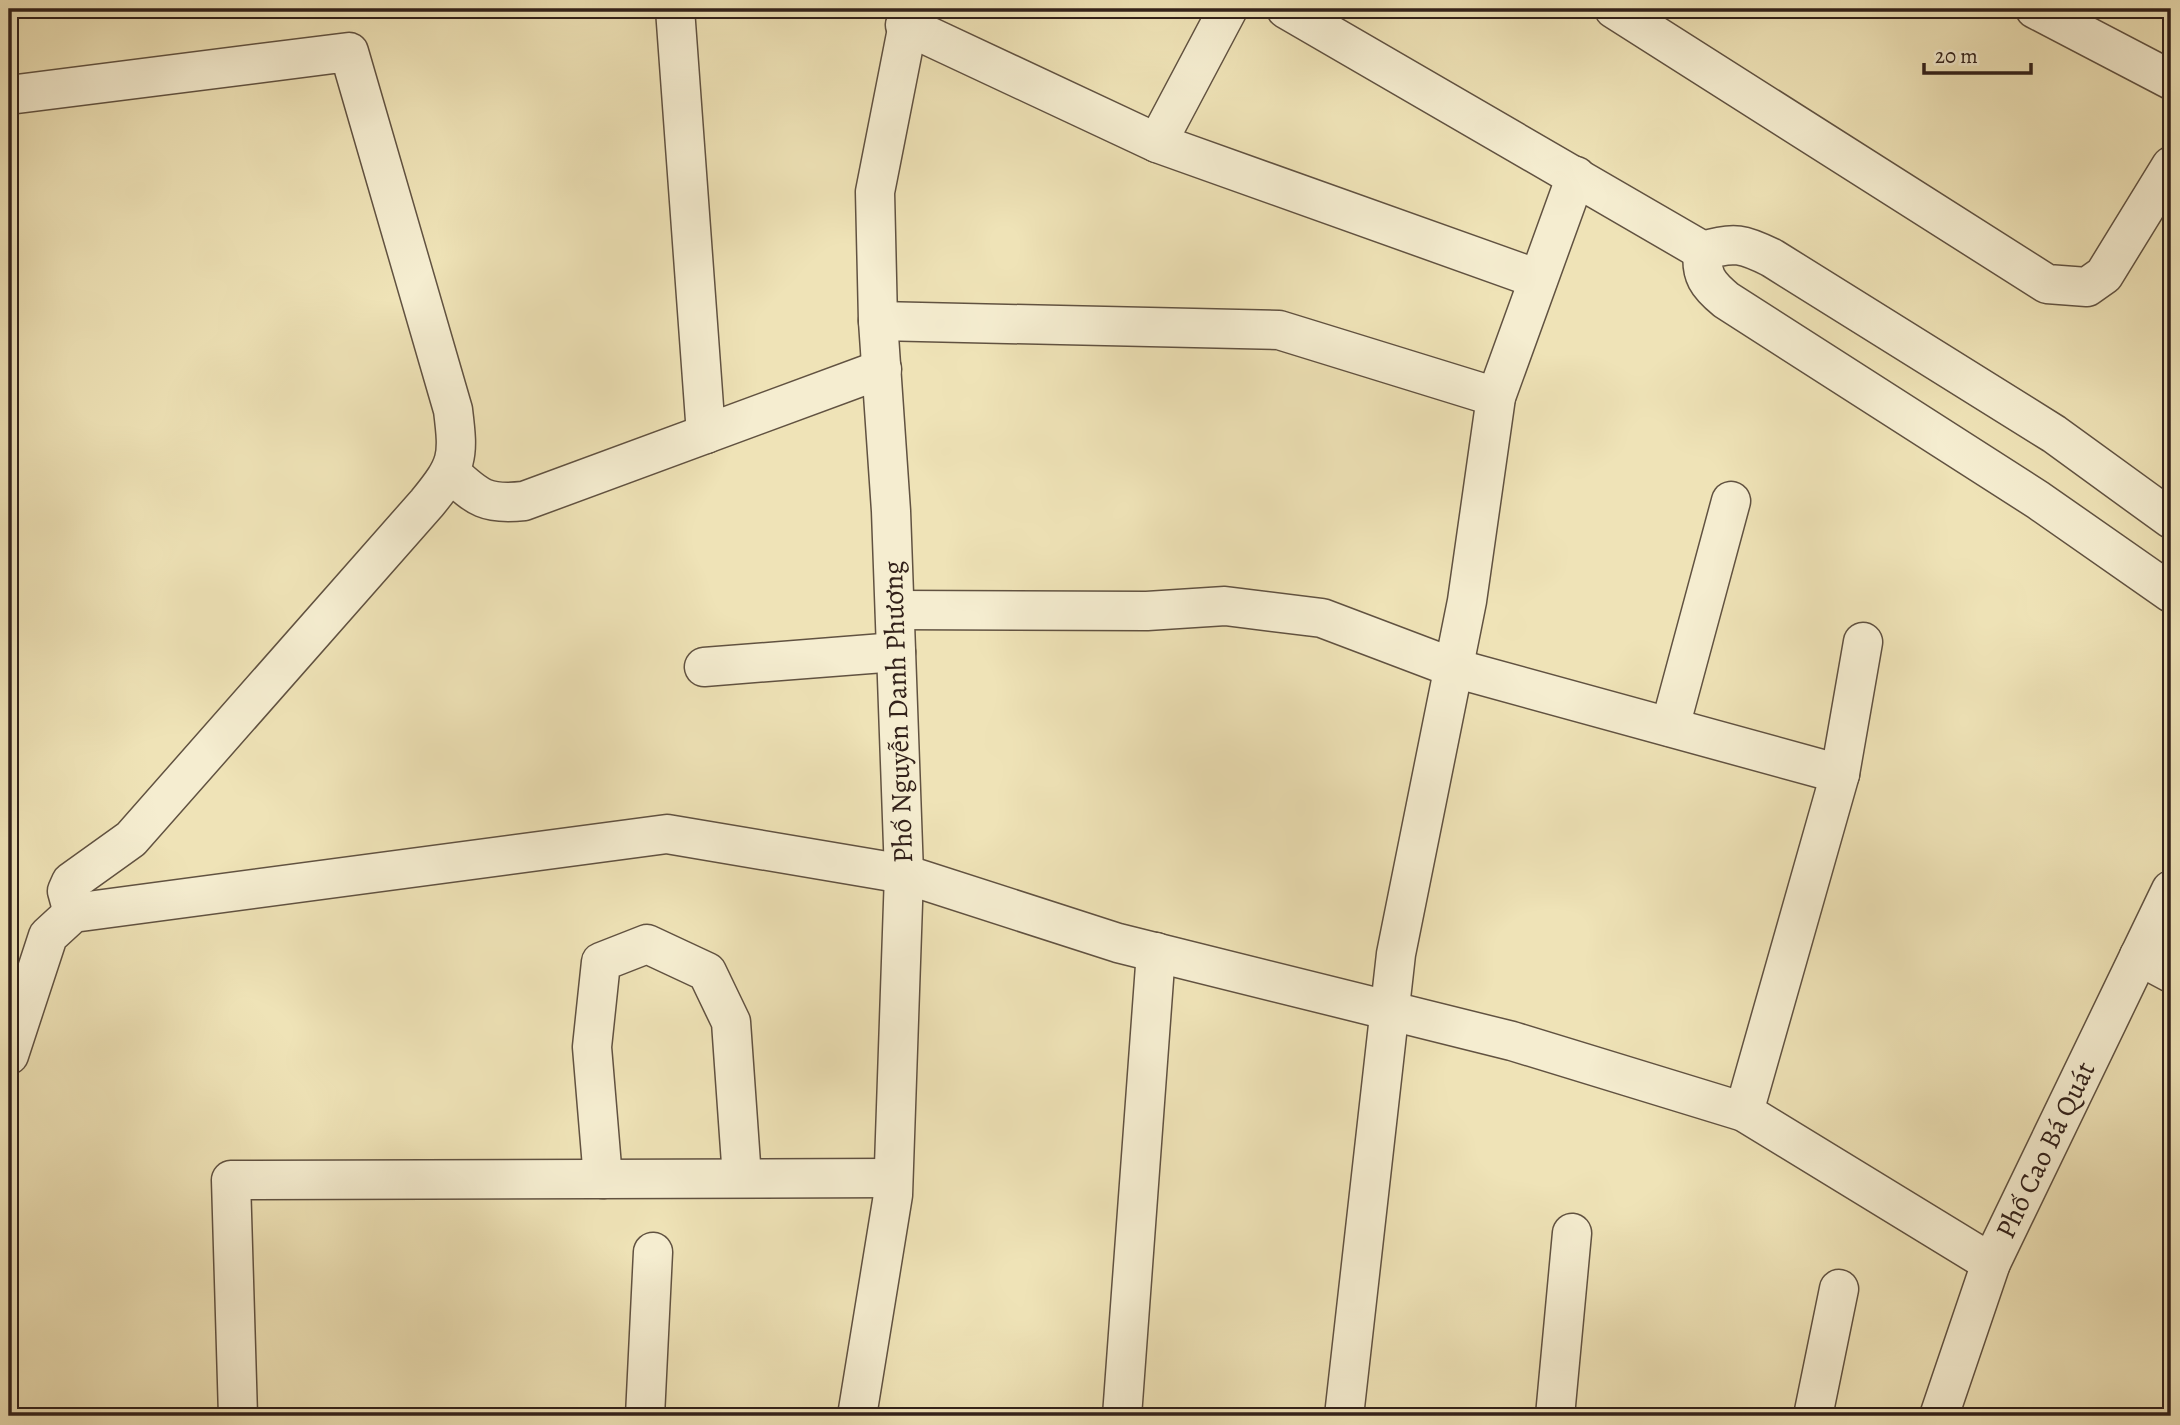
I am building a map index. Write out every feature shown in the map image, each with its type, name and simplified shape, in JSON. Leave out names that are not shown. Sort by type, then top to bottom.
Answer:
[{"type":"street","points":[[675,9],[706,434]]},
{"type":"street","points":[[1157,143],[1228,9]]},
{"type":"street","points":[[1286,9],[1703,251],[1726,244],[1746,245],[1772,258],[2054,434],[2171,519]]},
{"type":"street","points":[[1614,9],[2047,284],[2087,286],[2104,275],[2119,257],[2171,166]]},
{"type":"street","points":[[2035,9],[2171,80]]},
{"type":"street","points":[[908,17],[1157,143],[1538,279]]},
{"type":"street","name":"Phố Nguyễn Danh Phương","points":[[857,1416],[893,1178],[904,874],[895,610],[878,321],[875,192],[908,17]]},
{"type":"street","points":[[9,95],[349,52],[453,410],[458,447],[452,474],[131,839],[71,881],[66,891],[73,913]]},
{"type":"street","points":[[1344,1416],[1396,954],[1467,601],[1496,397],[1576,176]]},
{"type":"street","points":[[1703,251],[1701,265],[1707,285],[1726,300],[2038,500],[2171,593]]},
{"type":"street","points":[[878,321],[1279,330],[1496,397]]},
{"type":"street","points":[[452,474],[475,495],[488,502],[524,501],[882,369]]},
{"type":"street","points":[[1670,727],[1731,501]]},
{"type":"street","points":[[895,610],[1147,611],[1225,606],[1322,618],[1454,668],[1840,774]]},
{"type":"street","points":[[1744,1112],[1840,774],[1863,642]]},
{"type":"street","points":[[704,667],[896,652]]},
{"type":"street","points":[[9,1055],[48,936],[73,913],[667,834],[904,874],[1156,952],[1511,1041],[1744,1112],[1991,1263]]},
{"type":"street","name":"Phố Cao Bá Quát","points":[[1939,1416],[1991,1263],[2155,964],[2171,890]]},
{"type":"street","points":[[603,1179],[592,1047],[601,962],[647,944],[707,972],[731,1022],[742,1178]]},
{"type":"street","points":[[1122,1416],[1156,952]]},
{"type":"street","points":[[238,1416],[232,1181],[893,1178]]},
{"type":"street","points":[[1555,1416],[1572,1233]]},
{"type":"street","points":[[645,1416],[653,1252]]},
{"type":"street","points":[[1814,1416],[1839,1289]]}]
